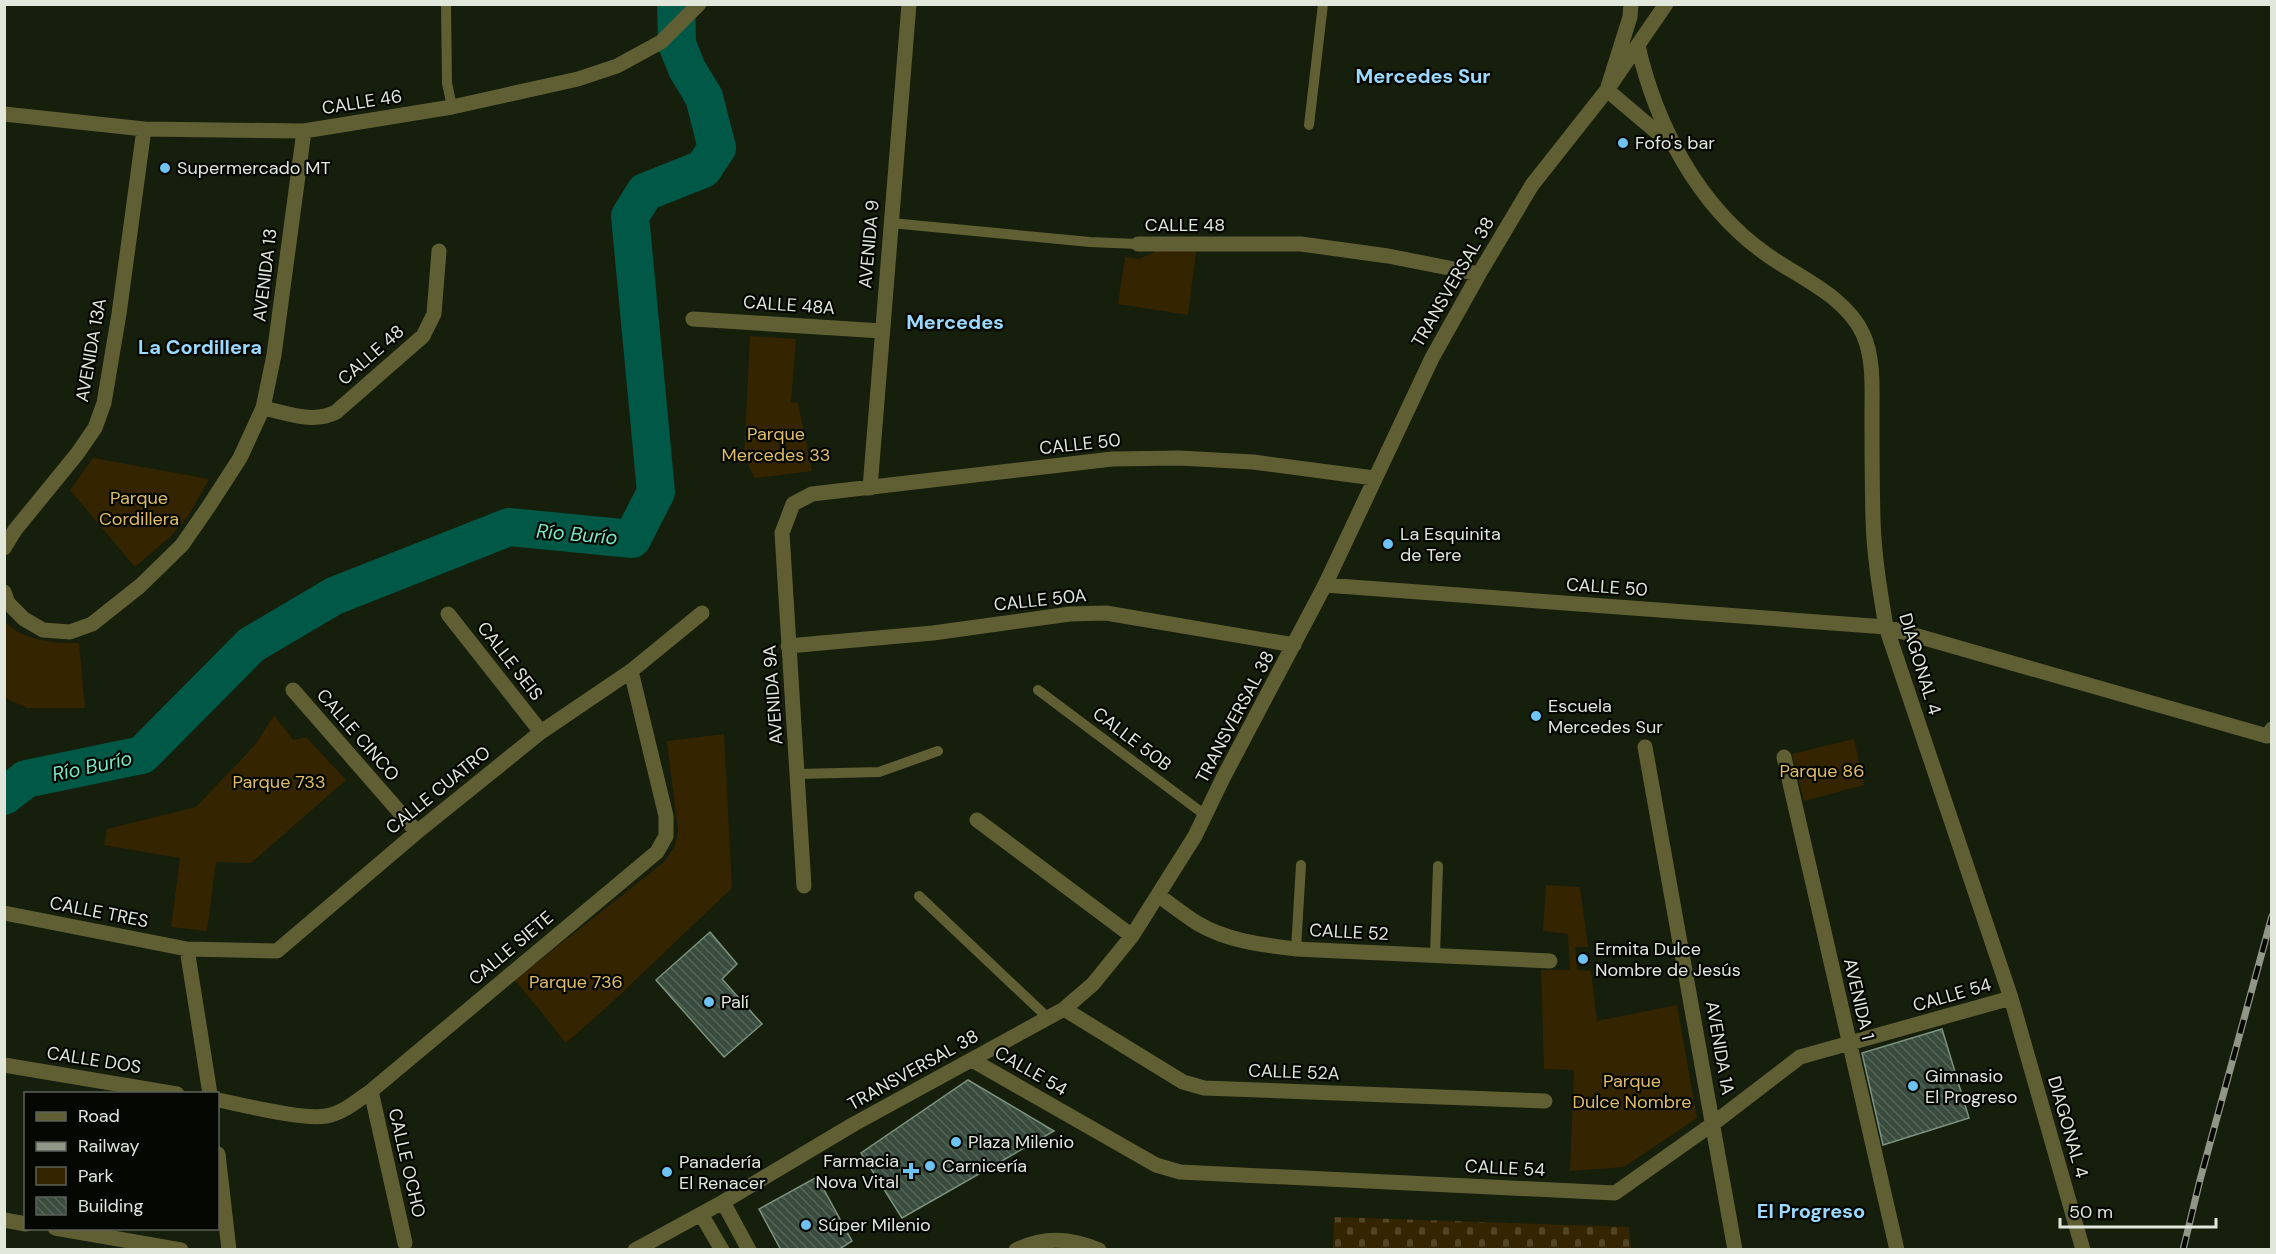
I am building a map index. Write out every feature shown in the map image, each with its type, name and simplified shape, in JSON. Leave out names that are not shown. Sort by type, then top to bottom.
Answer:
[{"type":"street","name":"CALLE 46","points":[[4,114],[144,129],[304,131],[453,107],[578,79],[617,66],[662,42],[699,4]]},
{"type":"street","name":"AVENIDA 9","points":[[870,488],[909,4]]},
{"type":"street","points":[[1607,90],[1630,16],[1631,4]]},
{"type":"street","name":"TRANSVERSAL 38","points":[[635,1250],[723,1202],[854,1124],[1064,1009],[1093,984],[1132,936],[1195,836],[1325,585],[1432,358],[1479,274],[1532,185],[1607,90],[1666,4]]},
{"type":"street","name":"DIAGONAL 4","points":[[1638,46],[1645,77],[1676,148],[1712,204],[1737,231],[1765,254],[1837,301],[1853,317],[1863,334],[1872,375],[1873,520],[1877,577],[1886,627],[2011,998],[2083,1250]]},
{"type":"street","name":"DIAGONAL 4","points":[[1607,90],[1676,148]]},
{"type":"street","name":"AVENIDA 13A","points":[[4,548],[15,530],[77,454],[95,428],[104,403],[119,314],[144,129]]},
{"type":"street","name":"AVENIDA 13","points":[[4,592],[8,603],[24,619],[43,630],[70,632],[92,624],[140,586],[182,545],[240,458],[263,408],[274,355],[304,131]]},
{"type":"street","name":"CALLE 48","points":[[1138,244],[1301,244],[1388,256],[1479,274]]},
{"type":"street","name":"CALLE 48","points":[[263,408],[311,418],[325,418],[336,412],[423,336],[434,314],[439,250]]},
{"type":"street","name":"CALLE 48A","points":[[693,318],[882,331]]},
{"type":"street","name":"CALLE 50","points":[[793,504],[812,494],[1112,459],[1179,458],[1253,462],[1374,478]]},
{"type":"street","name":"AVENIDA 9A","points":[[793,504],[782,533],[804,886]]},
{"type":"street","name":"CALLE 50","points":[[1325,585],[1886,627],[2267,736],[2271,729]]},
{"type":"street","name":"CALLE CUATRO","points":[[187,948],[277,951],[417,832],[541,732],[631,671],[702,613]]},
{"type":"street","name":"CALLE 50A","points":[[788,646],[933,633],[1070,614],[1106,613],[1294,645]]},
{"type":"street","name":"CALLE SEIS","points":[[448,614],[541,732]]},
{"type":"street","name":"CALLE SIETE","points":[[219,1100],[304,1115],[325,1116],[348,1107],[371,1091],[657,852],[666,836],[666,816],[631,671]]},
{"type":"street","name":"CALLE CINCO","points":[[293,690],[417,832]]},
{"type":"street","name":"AVENIDA 1A","points":[[1645,747],[1735,1250]]},
{"type":"street","name":"AVENIDA 1","points":[[1784,757],[1897,1250]]},
{"type":"street","points":[[977,820],[1132,936]]},
{"type":"street","name":"CALLE 52","points":[[1159,896],[1198,924],[1228,937],[1296,949],[1550,961]]},
{"type":"street","name":"CALLE TRES","points":[[4,914],[187,948]]},
{"type":"street","points":[[187,948],[210,1092]]},
{"type":"street","name":"CALLE 54","points":[[972,1060],[1156,1165],[1180,1172],[1615,1193],[1714,1123],[1800,1056],[2011,998]]},
{"type":"street","name":"CALLE 52A","points":[[1064,1009],[1182,1082],[1204,1089],[1545,1101]]},
{"type":"street","name":"CALLE DOS","points":[[4,1065],[165,1092]]},
{"type":"street","name":"CALLE OCHO","points":[[371,1091],[405,1243]]},
{"type":"street","points":[[219,1163],[229,1250]]},
{"type":"street","points":[[723,1202],[749,1250]]},
{"type":"street","points":[[701,1214],[722,1250]]},
{"type":"street","points":[[4,1220],[24,1224]]},
{"type":"street","points":[[66,1230],[181,1250]]},
{"type":"street","points":[[1016,1250],[1030,1243],[1063,1239],[1099,1250]]},
{"type":"lane","points":[[446,4],[447,83],[453,107]]},
{"type":"lane","points":[[1309,124],[1323,4]]},
{"type":"lane","name":"CALLE 48","points":[[891,223],[1090,242],[1138,244]]},
{"type":"lane","name":"CALLE 50B","points":[[1038,690],[1205,814]]},
{"type":"lane","points":[[798,774],[879,772],[938,751]]},
{"type":"lane","points":[[1296,949],[1301,865]]},
{"type":"lane","points":[[1435,955],[1438,866]]},
{"type":"lane","points":[[919,896],[1048,1018]]},
{"type":"green space","points":[[1172,244],[1197,244],[1188,315],[1118,304],[1125,257],[1139,259]]},
{"type":"green space","name":"Parque Mercedes 33","points":[[750,336],[796,339],[791,402],[798,403],[812,471],[755,478],[744,457]]},
{"type":"green space","name":"Parque Cordillera","points":[[93,458],[209,479],[189,515],[171,536],[135,567],[70,490]]},
{"type":"green space","points":[[4,621],[20,633],[39,640],[79,643],[85,708],[27,708],[5,698]]},
{"type":"green space","name":"Parque 733","points":[[274,715],[293,740],[306,737],[346,780],[251,863],[216,862],[207,931],[171,927],[180,858],[104,845],[107,829],[196,807],[255,745]]},
{"type":"green space","name":"Parque 736","points":[[724,734],[732,888],[566,1043],[515,980],[664,862],[675,846],[678,831],[667,741]]},
{"type":"green space","name":"Parque 86","points":[[1854,739],[1864,785],[1804,801],[1792,754]]},
{"type":"green space","name":"Parque Dulce Nombre","points":[[1546,885],[1580,887],[1588,947],[1575,947],[1577,970],[1591,971],[1597,1021],[1677,1005],[1697,1118],[1624,1167],[1570,1171],[1574,1070],[1544,1069],[1541,970],[1570,970],[1568,934],[1543,931]]},
{"type":"green space","points":[[1334,1217],[1629,1227],[1631,1249],[1333,1249]]},
{"type":"building","name":"Palí","points":[[710,932],[737,964],[722,979],[762,1024],[724,1057],[656,980]]},
{"type":"building","name":"Gimnasio El Progreso","points":[[1942,1029],[1969,1118],[1883,1145],[1862,1053]]},
{"type":"building","name":"Plaza Milenio","points":[[968,1080],[1054,1131],[902,1218],[861,1153]]},
{"type":"building","name":"Súper Milenio","points":[[817,1177],[852,1241],[838,1250],[781,1250],[759,1209]]},
{"type":"waterway","name":"Río Burío","points":[[4,796],[26,779],[142,755],[251,645],[334,596],[509,527],[632,539],[656,492],[630,216],[645,192],[703,169],[717,148],[704,97],[687,69],[677,44],[676,4]]},
{"type":"railway","points":[[2183,1250],[2272,916]]},
{"type":"place","name":"Fofo's bar","points":[[1623,143]]},
{"type":"place","name":"Supermercado MT","points":[[165,168]]},
{"type":"place","name":"La Esquinita de Tere","points":[[1388,544]]},
{"type":"place","name":"Escuela Mercedes Sur","points":[[1536,716]]},
{"type":"place","name":"Ermita Dulce Nombre de Jesús","points":[[1583,959]]},
{"type":"place","name":"Palí","points":[[709,1002]]},
{"type":"place","name":"Gimnasio El Progreso","points":[[1913,1086]]},
{"type":"place","name":"Plaza Milenio","points":[[956,1142]]},
{"type":"place","name":"Carnicería","points":[[930,1166]]},
{"type":"place","name":"Farmacia Nova Vital","points":[[911,1171]]},
{"type":"place","name":"Panadería El Renacer","points":[[667,1172]]},
{"type":"place","name":"Súper Milenio","points":[[806,1225]]},
{"type":"district","name":"Mercedes Sur","points":[[1423,76]]},
{"type":"district","name":"Mercedes","points":[[955,322]]},
{"type":"district","name":"La Cordillera","points":[[200,347]]},
{"type":"district","name":"El Progreso","points":[[1811,1211]]}]
